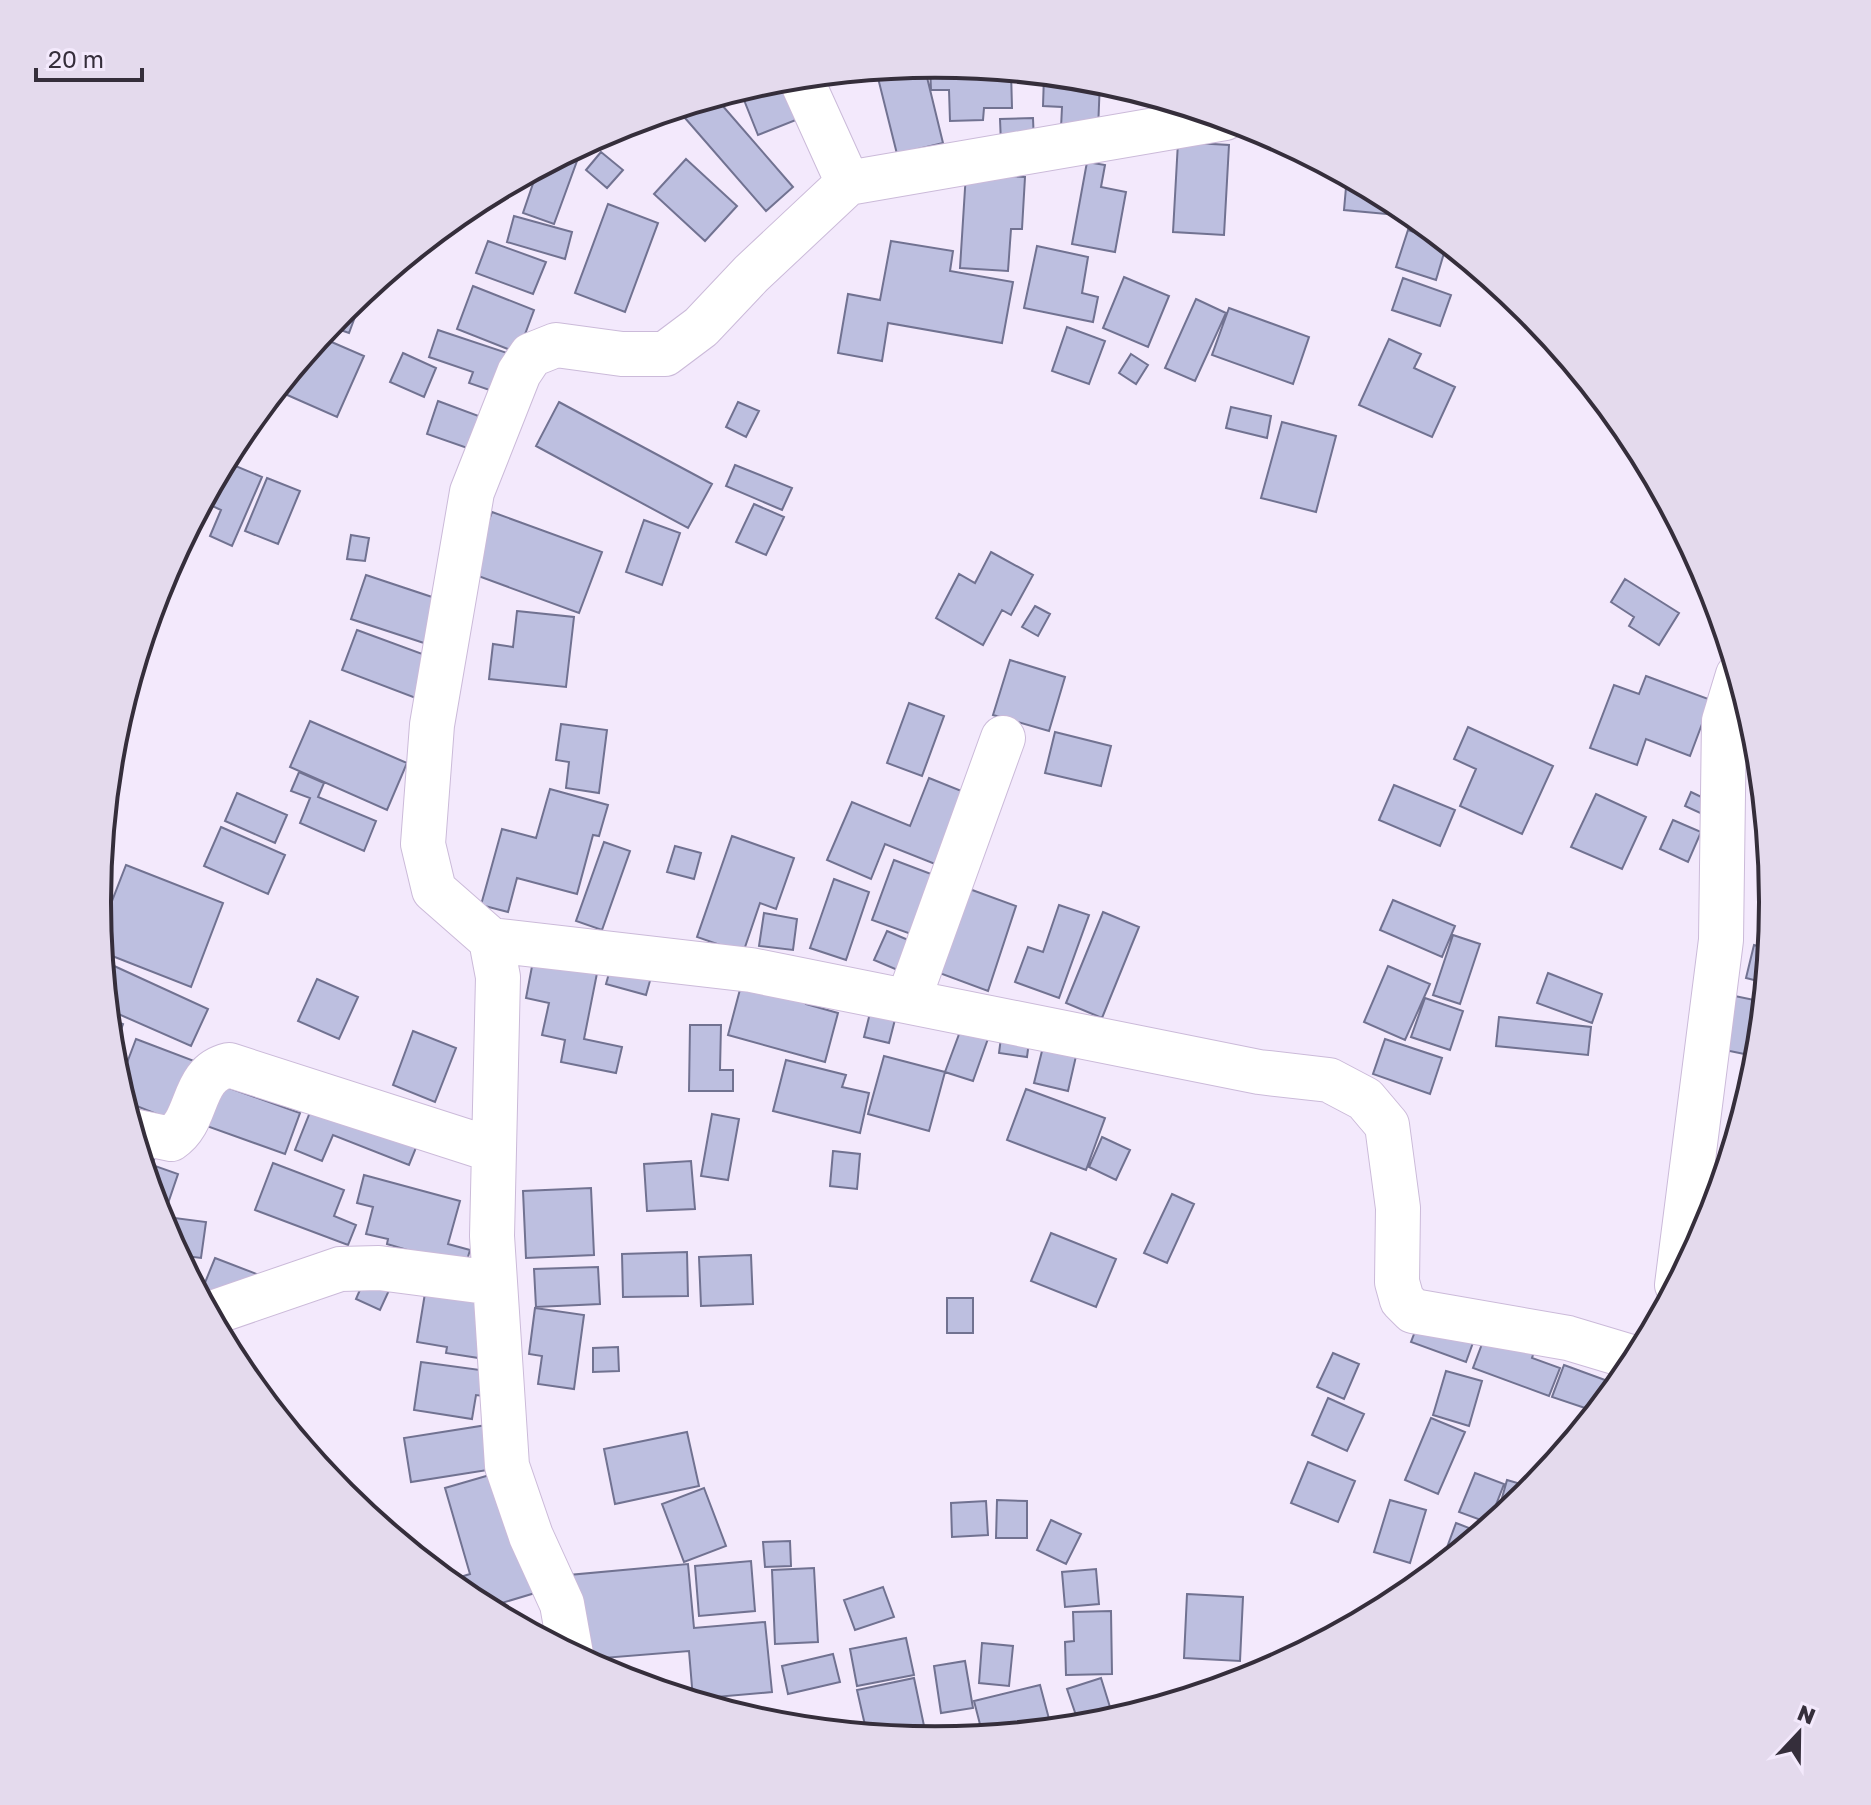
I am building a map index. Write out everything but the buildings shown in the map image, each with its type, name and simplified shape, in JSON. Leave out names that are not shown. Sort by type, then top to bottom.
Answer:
[{"type":"street","points":[[805,89],[848,183]]},
{"type":"street","points":[[1201,122],[848,183],[751,274],[701,327],[665,354],[622,354],[556,345],[531,355],[519,373],[472,492],[432,725],[423,844],[434,890],[491,940],[751,970],[1259,1072],[1329,1080],[1365,1099],[1387,1125],[1398,1208],[1397,1282],[1402,1300],[1413,1311],[1568,1338],[1624,1357]]},
{"type":"street","points":[[1681,1254],[1721,940],[1724,721],[1733,692]]},
{"type":"street","points":[[908,1001],[1003,738]]},
{"type":"street","points":[[491,940],[498,977],[493,1150],[494,1283],[507,1466],[531,1536],[562,1604],[569,1641]]},
{"type":"street","points":[[144,1133],[171,1139],[184,1130],[201,1084],[214,1069],[229,1065],[493,1150]]},
{"type":"street","points":[[219,1311],[340,1269],[379,1268],[494,1283]]}]
